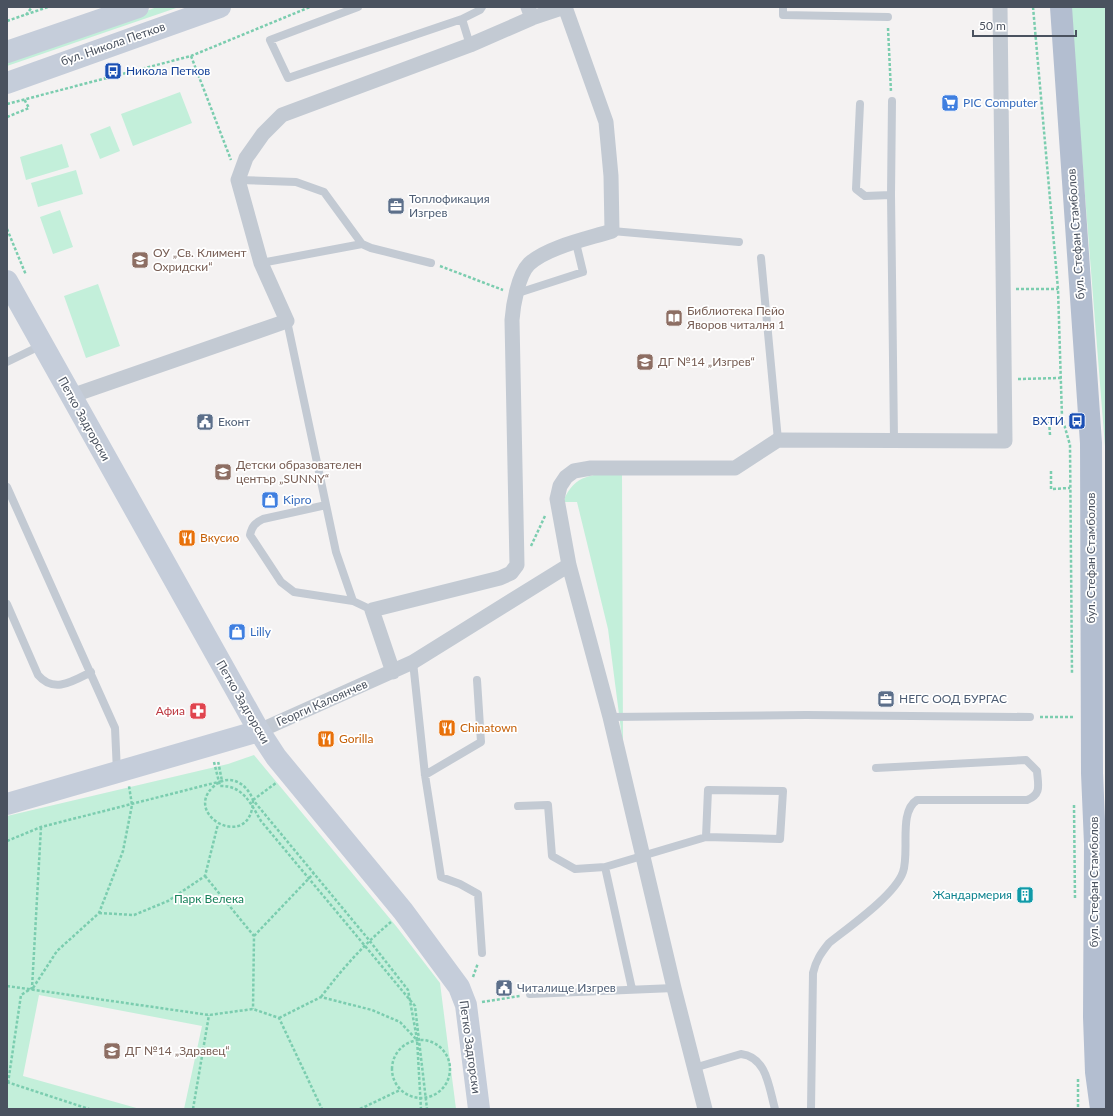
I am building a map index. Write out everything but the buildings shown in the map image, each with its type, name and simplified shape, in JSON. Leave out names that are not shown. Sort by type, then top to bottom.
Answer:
[{"type":"main road","name":"бул. Стефан Стамболов","points":[[1061,7],[1091,443],[1092,765],[1095,844],[1094,1017],[1087,1075],[1096,1103]]},
{"type":"main road","points":[[1095,844],[1106,901]]},
{"type":"street","points":[[7,52],[18,45],[138,7]]},
{"type":"street","name":"бул. Никола Петков","points":[[7,83],[220,7]]},
{"type":"street","points":[[71,396],[287,320],[261,263],[238,180],[246,158],[263,134],[282,115],[470,45],[530,13],[565,7],[606,122],[611,176],[612,231],[546,253],[528,265],[515,294],[512,320],[518,555],[517,566],[511,573],[500,578],[372,610],[393,672]]},
{"type":"street","points":[[704,1109],[610,717],[569,565],[557,499],[560,486],[566,477],[574,471],[591,468],[735,468],[778,440],[1005,441],[1000,7]]},
{"type":"street","name":"Петко Задгорски","points":[[7,281],[259,731],[289,773],[403,911],[459,987],[464,1000],[479,1109]]},
{"type":"street","name":"Георги Калоянчев","points":[[7,804],[259,731],[393,672],[412,662],[569,565]]},
{"type":"lane","points":[[358,7],[270,40],[288,78],[462,19],[480,10],[482,7]]},
{"type":"lane","points":[[783,7],[783,15],[888,17]]},
{"type":"lane","points":[[462,19],[470,45]]},
{"type":"lane","points":[[892,101],[891,195],[894,440]]},
{"type":"lane","points":[[860,104],[856,189],[865,196],[891,195]]},
{"type":"lane","points":[[238,180],[296,182],[324,192],[362,244],[371,248],[431,263]]},
{"type":"lane","points":[[612,231],[739,242]]},
{"type":"lane","points":[[515,294],[583,272],[576,243]]},
{"type":"lane","points":[[261,263],[362,244]]},
{"type":"lane","points":[[761,258],[778,440]]},
{"type":"lane","points":[[287,320],[336,552],[354,601]]},
{"type":"lane","points":[[7,362],[42,344]]},
{"type":"lane","points":[[7,487],[115,728],[122,771]]},
{"type":"lane","points":[[326,505],[263,519],[256,522],[251,528],[250,535],[281,582],[287,588],[294,592],[354,601],[372,610]]},
{"type":"lane","points":[[7,604],[38,675],[44,681],[54,686],[64,685],[91,672]]},
{"type":"lane","points":[[412,662],[425,774],[441,877],[460,884],[478,894],[482,953]]},
{"type":"lane","points":[[425,774],[481,742],[477,680]]},
{"type":"lane","points":[[610,717],[799,715],[1030,717]]},
{"type":"lane","points":[[811,1109],[813,973],[816,963],[821,952],[889,893],[899,882],[904,871],[906,854],[907,812],[912,803],[917,800],[1027,800],[1035,797],[1038,792],[1038,771],[1026,760],[876,768]]},
{"type":"lane","points":[[518,806],[548,805],[552,856],[575,870],[605,867],[706,837],[780,839],[782,791],[708,790],[706,837]]},
{"type":"lane","points":[[605,867],[632,989]]},
{"type":"lane","points":[[530,994],[674,988]]},
{"type":"lane","points":[[694,1068],[741,1054],[748,1054],[757,1059],[762,1066],[775,1109]]},
{"type":"path","points":[[26,15],[32,7]]},
{"type":"path","points":[[7,21],[48,7]]},
{"type":"path","points":[[7,104],[191,56],[310,7]]},
{"type":"path","points":[[1033,7],[1058,289],[1062,417],[1070,445],[1072,677]]},
{"type":"path","points":[[888,17],[892,101]]},
{"type":"path","points":[[191,56],[238,180]]},
{"type":"path","points":[[7,117],[28,108],[24,99]]},
{"type":"path","points":[[431,263],[515,294]]},
{"type":"path","points":[[1003,288],[1058,289]]},
{"type":"path","points":[[1004,379],[1061,378]]},
{"type":"path","points":[[1050,435],[1049,420],[1062,417]]},
{"type":"path","points":[[1051,471],[1051,489],[1070,488]]},
{"type":"path","points":[[518,555],[529,552],[547,513],[557,499]]},
{"type":"path","points":[[1073,709],[1073,725]]},
{"type":"path","points":[[1030,717],[1073,717]]},
{"type":"path","points":[[214,745],[222,781]]},
{"type":"path","points":[[89,1109],[7,1083],[22,995],[32,988],[57,951],[99,913],[123,851],[132,805],[122,771]]},
{"type":"path","points":[[253,800],[289,773]]},
{"type":"path","points":[[7,841],[41,827],[222,781],[234,780],[245,785],[253,800],[369,940],[408,990],[417,1040],[421,1109]]},
{"type":"path","points":[[222,781],[212,788],[206,803],[207,811],[211,819],[218,824],[226,827],[241,824],[248,819],[253,809],[253,800]]},
{"type":"path","points":[[1074,803],[1076,905]]},
{"type":"path","points":[[99,913],[134,915],[168,901],[205,876],[218,824]]},
{"type":"path","points":[[32,988],[41,827]]},
{"type":"path","points":[[254,936],[314,873]]},
{"type":"path","points":[[205,876],[254,936],[253,1009]]},
{"type":"path","points":[[279,1018],[321,997],[342,970],[369,940],[403,911]]},
{"type":"path","points":[[471,982],[482,953]]},
{"type":"path","points":[[7,986],[32,988],[209,1015],[253,1009],[279,1018],[322,1109]]},
{"type":"path","points":[[481,1002],[530,994]]},
{"type":"path","points":[[321,997],[372,1010],[400,1022],[417,1040]]},
{"type":"path","points":[[193,1109],[209,1015]]},
{"type":"path","points":[[417,1040],[427,1040],[438,1045],[445,1052],[450,1065],[450,1075],[445,1086],[438,1094],[420,1099],[410,1097],[400,1090],[393,1078],[392,1061],[398,1050],[406,1043],[417,1040]]},
{"type":"path","points":[[1078,1109],[1087,1075]]},
{"type":"path","points":[[360,1109],[400,1090]]},
{"type":"green space","points":[[157,7],[179,7],[7,66],[7,62]]},
{"type":"green space","points":[[1070,7],[1106,7],[1106,459]]},
{"type":"green space","points":[[180,92],[192,123],[133,146],[121,114]]},
{"type":"green space","points":[[110,126],[120,151],[100,159],[90,134]]},
{"type":"green space","points":[[62,144],[69,167],[26,180],[20,157]]},
{"type":"green space","points":[[76,170],[83,194],[38,207],[31,183]]},
{"type":"green space","points":[[60,210],[73,247],[53,254],[40,217]]},
{"type":"green space","points":[[98,284],[120,346],[86,358],[64,296]]},
{"type":"green space","points":[[622,471],[623,745],[608,629],[577,502],[563,502],[573,485],[579,480],[594,475]]},
{"type":"green space","name":"Парк Велека","points":[[254,755],[396,926],[440,983],[456,1109],[184,1109],[202,1026],[39,995],[23,1076],[140,1109],[7,1109],[7,816],[228,764]]},
{"type":"place","name":"Никола Петков","points":[[113,71]]},
{"type":"place","name":"PIC Computer","points":[[950,103]]},
{"type":"place","name":"Топлофикация Изгрев","points":[[396,206]]},
{"type":"place","name":"ОУ „Св. Климент Охридски“","points":[[140,260]]},
{"type":"place","name":"Библиотека Пейо Яворов читалня 1","points":[[674,318]]},
{"type":"place","name":"ДГ №14 „Изгрев“","points":[[645,362]]},
{"type":"place","name":"ВХТИ","points":[[1077,421]]},
{"type":"place","name":"Еконт","points":[[205,422]]},
{"type":"place","name":"Детски образователен център „SUNNY“","points":[[223,472]]},
{"type":"place","name":"Kipro","points":[[270,500]]},
{"type":"place","name":"Вкусио","points":[[187,538]]},
{"type":"place","name":"Lilly","points":[[237,632]]},
{"type":"place","name":"НЕГС ООД БУРГАС","points":[[886,699]]},
{"type":"place","name":"Афиа","points":[[198,711]]},
{"type":"place","name":"Chinatown","points":[[447,728]]},
{"type":"place","name":"Gorilla","points":[[326,739]]},
{"type":"place","name":"Жандармерия","points":[[1025,895]]},
{"type":"place","name":"Читалище Изгрев","points":[[504,988]]},
{"type":"place","name":"ДГ №14 „Здравец“","points":[[112,1051]]}]
